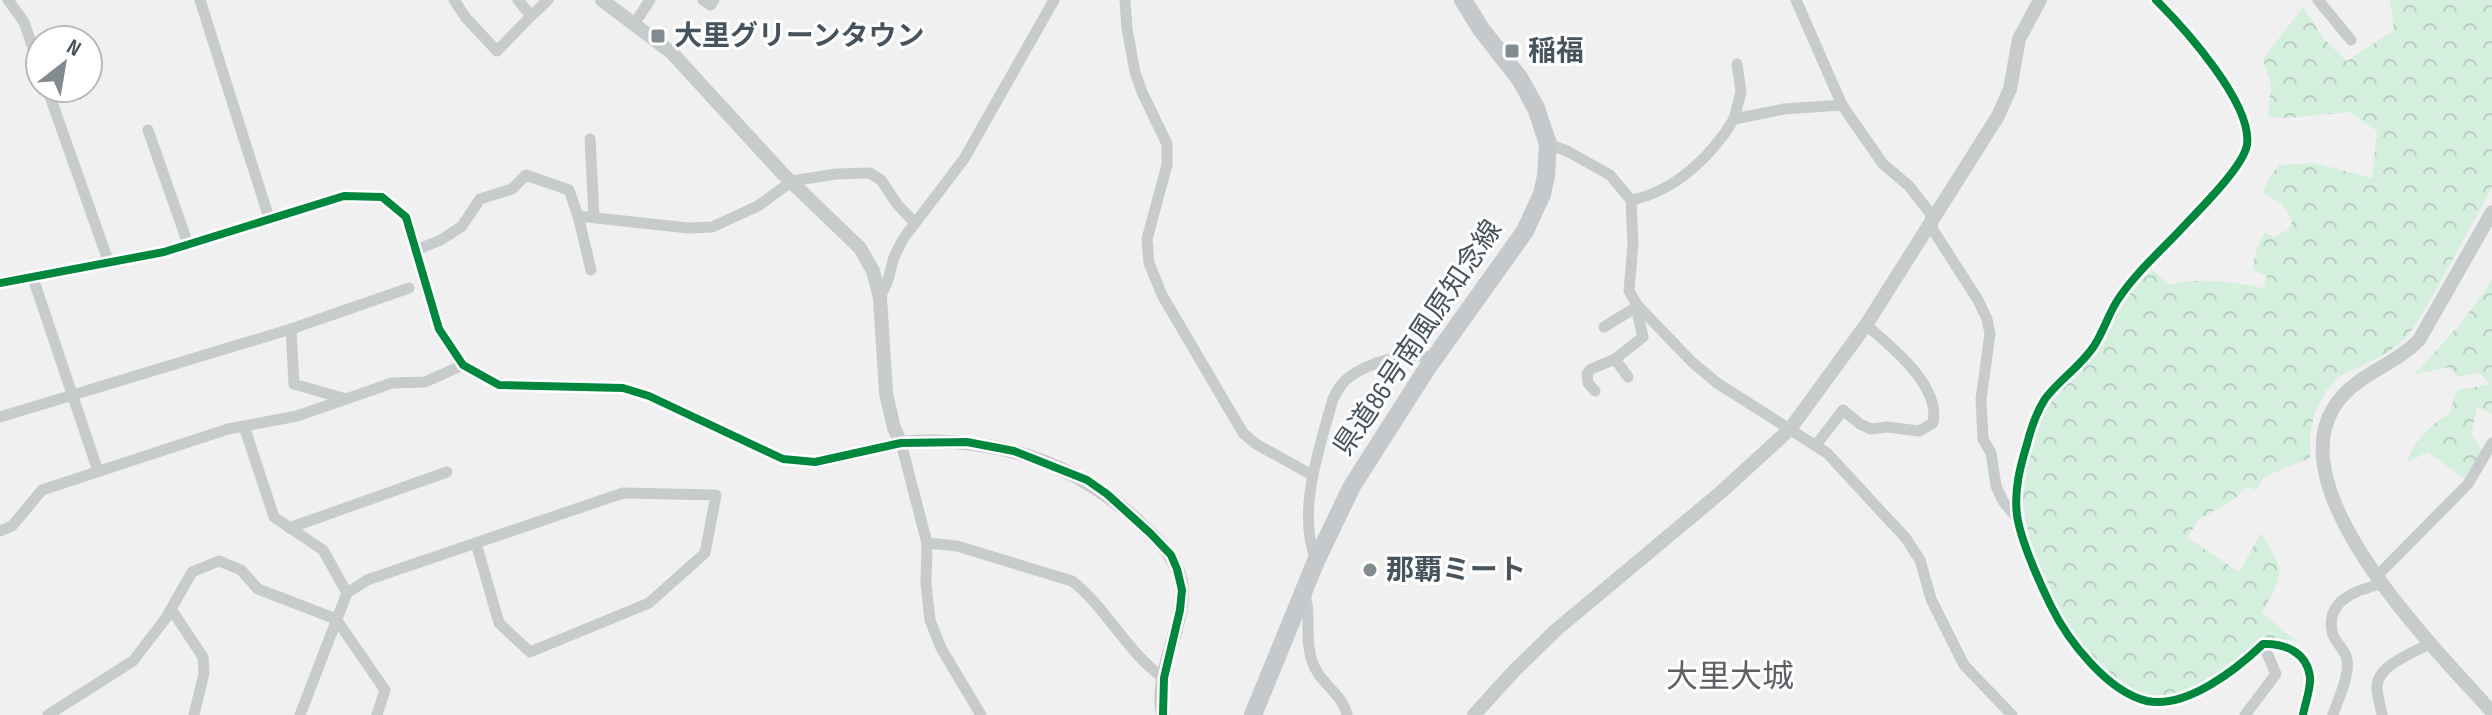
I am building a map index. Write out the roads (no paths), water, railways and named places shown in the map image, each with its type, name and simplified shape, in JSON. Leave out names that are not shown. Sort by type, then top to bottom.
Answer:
[{"type":"main road","name":"県道86号南風原知念線","points":[[1253,715],[1316,561],[1352,486],[1433,359],[1525,231],[1542,194],[1548,144],[1536,108],[1520,79],[1463,0]]},
{"type":"street","points":[[8,0],[25,24]]},
{"type":"street","points":[[200,0],[269,218]]},
{"type":"street","points":[[454,0],[466,18],[497,51],[548,0]]},
{"type":"street","points":[[518,0],[531,16]]},
{"type":"street","points":[[602,0],[672,53],[792,181],[860,248],[873,271],[880,298],[886,393],[927,543],[926,584],[930,620],[941,648],[981,715]]},
{"type":"street","points":[[634,24],[650,0]]},
{"type":"street","points":[[703,0],[711,5],[714,0]]},
{"type":"street","points":[[880,298],[894,257],[914,222],[964,159],[1054,0]]},
{"type":"street","points":[[1125,0],[1135,72],[1167,144],[1167,165],[1147,239],[1151,270],[1243,433],[1256,444],[1312,475]]},
{"type":"street","points":[[1796,0],[1842,105],[1883,164],[1909,186],[1930,213],[1933,230],[1987,319],[1990,334],[1981,399],[1983,439],[1991,453],[1996,486],[2017,518],[2040,584],[2074,644],[2114,685],[2135,698],[2156,702],[2176,700],[2203,689],[2246,660],[2263,644],[2280,643],[2294,651],[2306,664],[2310,679],[2303,715]]},
{"type":"street","points":[[1474,715],[1556,630],[1720,493],[1790,429],[1866,325],[1998,116],[2010,89],[2019,39],[2040,0]]},
{"type":"street","points":[[2017,518],[2019,472],[2043,402],[2094,346],[2119,298],[2205,204],[2241,161],[2246,150],[2247,132],[2238,105],[2182,27],[2156,0]]},
{"type":"street","points":[[2318,0],[2351,40]]},
{"type":"street","points":[[1631,200],[1656,193],[1711,151],[1734,119],[1741,92],[1737,64]]},
{"type":"street","points":[[53,104],[109,263]]},
{"type":"street","points":[[1734,119],[1784,109],[1842,105]]},
{"type":"street","points":[[148,130],[188,244]]},
{"type":"street","points":[[590,139],[594,217]]},
{"type":"street","points":[[1548,144],[1610,175],[1631,200],[1633,244],[1629,291],[1637,307],[1643,337],[1615,359],[1591,369],[1587,374],[1588,383],[1595,391]]},
{"type":"street","points":[[578,216],[688,228],[712,227],[758,206],[792,181],[836,174],[870,173],[881,180],[914,222]]},
{"type":"street","points":[[416,250],[441,240],[462,226],[480,199],[512,189],[526,175],[569,190],[591,270]]},
{"type":"street","points":[[0,283],[164,252],[344,196],[382,197],[406,217],[439,329],[463,365],[499,385],[623,388],[649,396],[783,459],[815,462],[901,443],[929,440],[967,442],[1014,451],[1087,480],[1125,509],[1171,555],[1180,579],[1180,610],[1164,678],[1163,715]]},
{"type":"street","points":[[2492,212],[2419,340],[2408,351],[2359,379],[2344,392],[2331,411],[2323,437],[2331,494],[2352,538],[2379,581],[2492,711]]},
{"type":"street","points":[[33,278],[98,471]]},
{"type":"street","points":[[0,417],[291,329],[409,288]]},
{"type":"street","points":[[1604,327],[1637,307]]},
{"type":"street","points":[[1637,307],[1717,383],[1816,445],[1840,466],[1905,537],[1920,560],[1931,599],[1964,665],[2012,715]]},
{"type":"street","points":[[1816,445],[1843,410],[1871,429],[1887,427],[1919,431],[1933,423],[1934,408],[1914,372],[1866,325]]},
{"type":"street","points":[[291,329],[294,384],[346,399]]},
{"type":"street","points":[[1316,561],[1309,537],[1312,475],[1333,399],[1348,378],[1383,361],[1423,355],[1433,359]]},
{"type":"street","points":[[1615,359],[1628,377]]},
{"type":"street","points":[[0,531],[12,526],[42,490],[244,426],[297,416],[392,383],[425,382],[463,365]]},
{"type":"street","points":[[244,426],[274,517],[323,550],[347,593]]},
{"type":"street","points":[[2333,715],[2345,680],[2347,659],[2332,633],[2332,613],[2342,598],[2379,581],[2468,484],[2492,443]]},
{"type":"street","points":[[289,528],[447,472]]},
{"type":"street","points":[[300,715],[347,593],[367,580],[623,493],[716,495],[705,553],[649,603],[530,652],[499,623],[479,556],[476,543]]},
{"type":"street","points":[[927,543],[957,546],[1072,581],[1164,678]]},
{"type":"street","points":[[48,715],[133,661],[171,609],[192,572],[219,561],[241,570],[258,589],[336,619],[385,690],[377,715]]},
{"type":"street","points":[[1304,590],[1309,609],[1309,650],[1313,667],[1343,703],[1347,715]]},
{"type":"street","points":[[171,609],[203,657],[204,673],[194,715]]},
{"type":"street","points":[[2382,715],[2377,688],[2379,678],[2391,666],[2431,643]]},
{"type":"street","points":[[2245,715],[2276,674],[2263,644]]},
{"type":"place","name":"大里グリーンタウン","points":[[658,36]]},
{"type":"place","name":"稲福","points":[[1512,51]]},
{"type":"place","name":"那覇ミート","points":[[1370,570]]},
{"type":"district","name":"大里大城","points":[[1730,677]]}]
